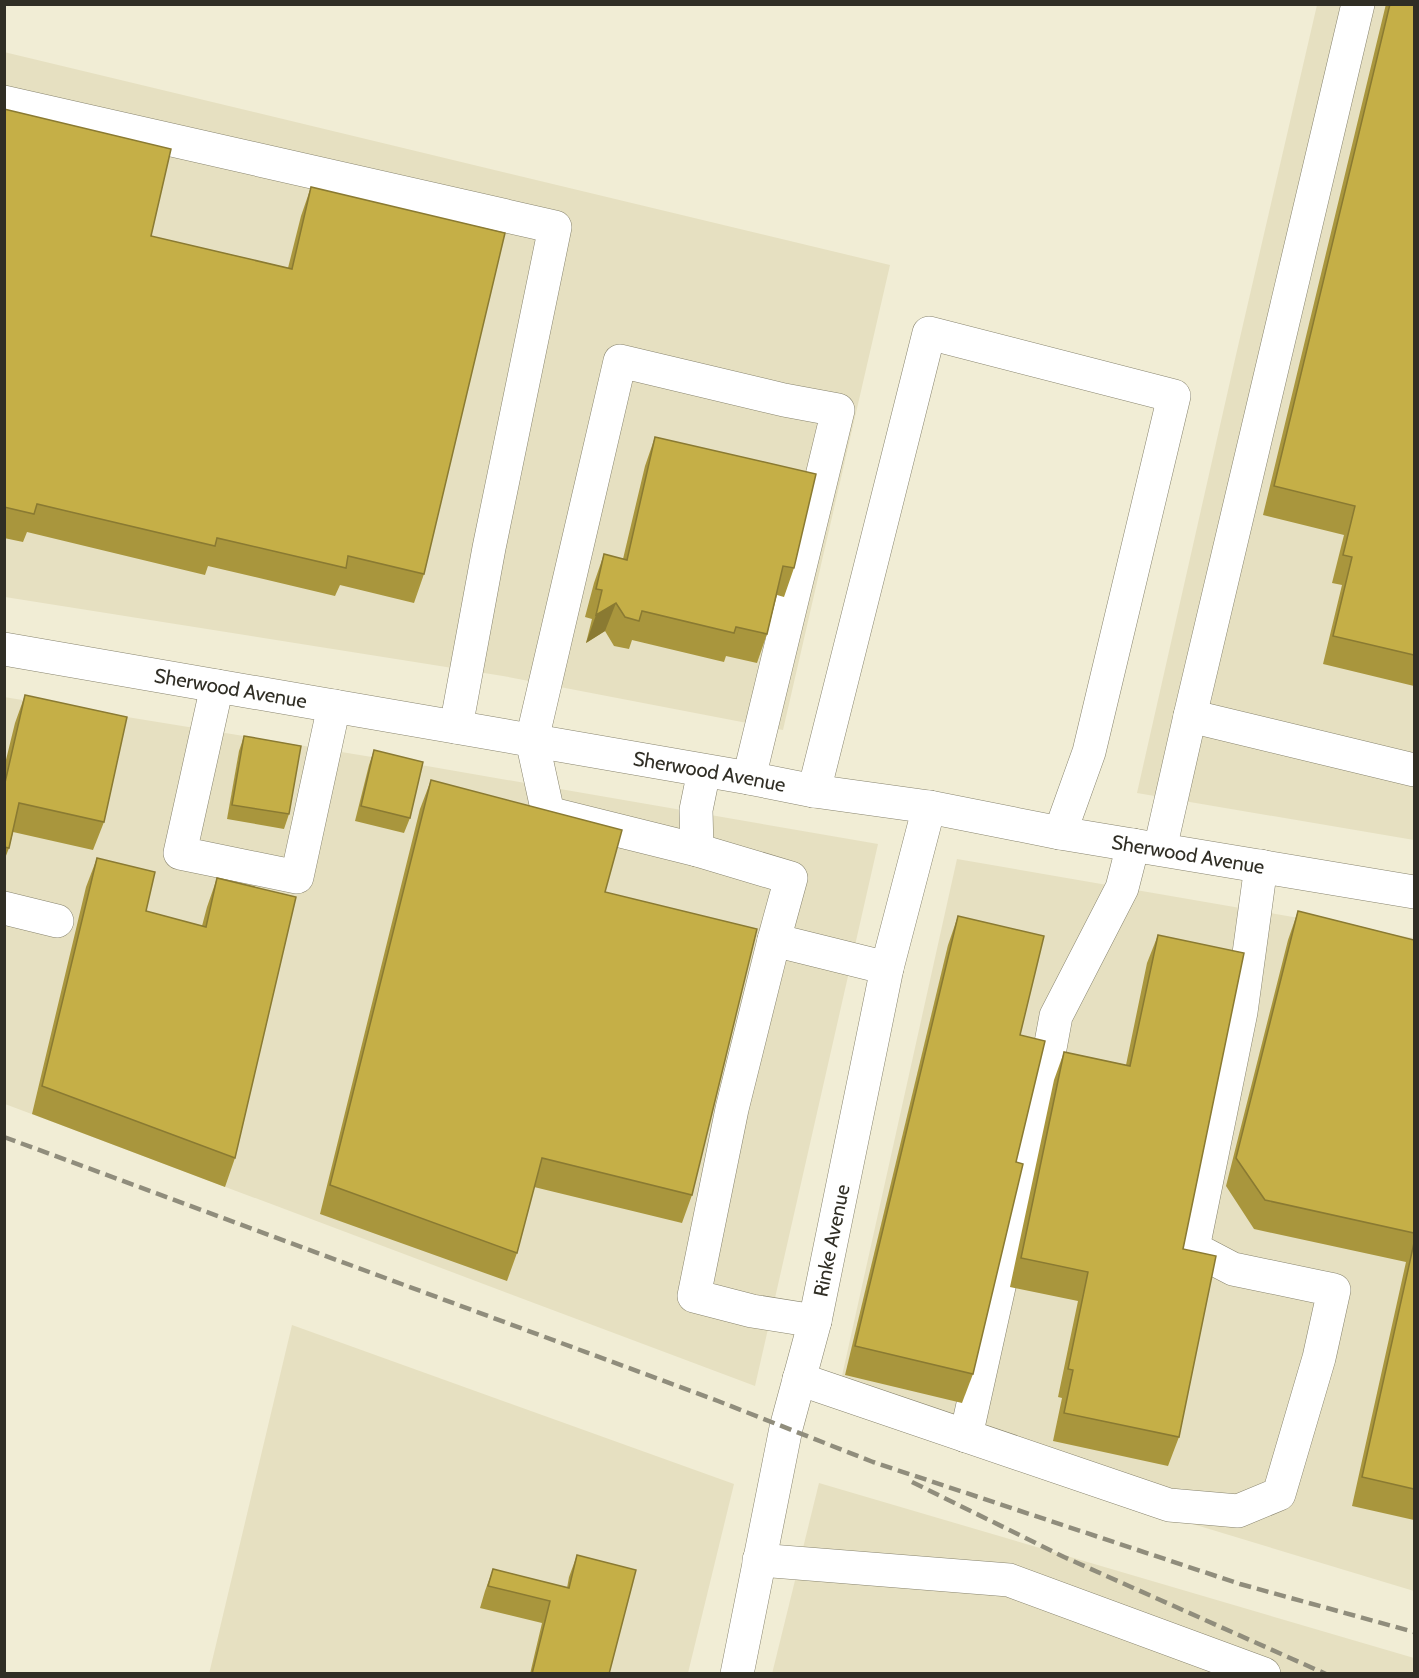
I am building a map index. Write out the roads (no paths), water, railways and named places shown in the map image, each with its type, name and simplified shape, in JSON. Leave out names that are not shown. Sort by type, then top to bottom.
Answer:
[{"type":"street","points":[[966,1436],[1041,1097],[1056,1016],[1122,888],[1146,847],[1190,716],[1358,4]]},
{"type":"street","points":[[4,102],[555,227],[489,548],[456,727]]},
{"type":"street","points":[[814,791],[929,333],[1174,396],[1089,752],[1060,833]]},
{"type":"street","points":[[749,778],[838,410],[784,400],[620,361],[532,740],[548,813],[697,850],[791,878],[732,1108],[694,1296],[752,1311],[815,1321]]},
{"type":"street","name":"Sherwood Avenue","points":[[10,658],[217,686],[814,791],[928,807],[1060,833],[1414,892]]},
{"type":"street","points":[[217,686],[180,853],[297,877],[334,706]]},
{"type":"street","points":[[1190,716],[1414,770]]},
{"type":"street","points":[[697,850],[696,810],[704,771]]},
{"type":"street","name":"Rinke Avenue","points":[[742,1672],[759,1560],[786,1428],[815,1321],[887,968],[928,807]]},
{"type":"street","points":[[799,1379],[1168,1505],[1238,1511],[1279,1494],[1319,1358],[1334,1290],[1233,1269],[1193,1248],[1240,1012],[1261,866]]},
{"type":"street","points":[[4,908],[57,921]]},
{"type":"street","points":[[774,940],[887,968]]},
{"type":"street","points":[[759,1560],[1009,1580],[1264,1674]]},
{"type":"railway","points":[[4,1137],[718,1401],[873,1462],[1240,1584],[1414,1632]]},
{"type":"railway","points":[[912,1482],[1064,1557],[1326,1674]]}]
